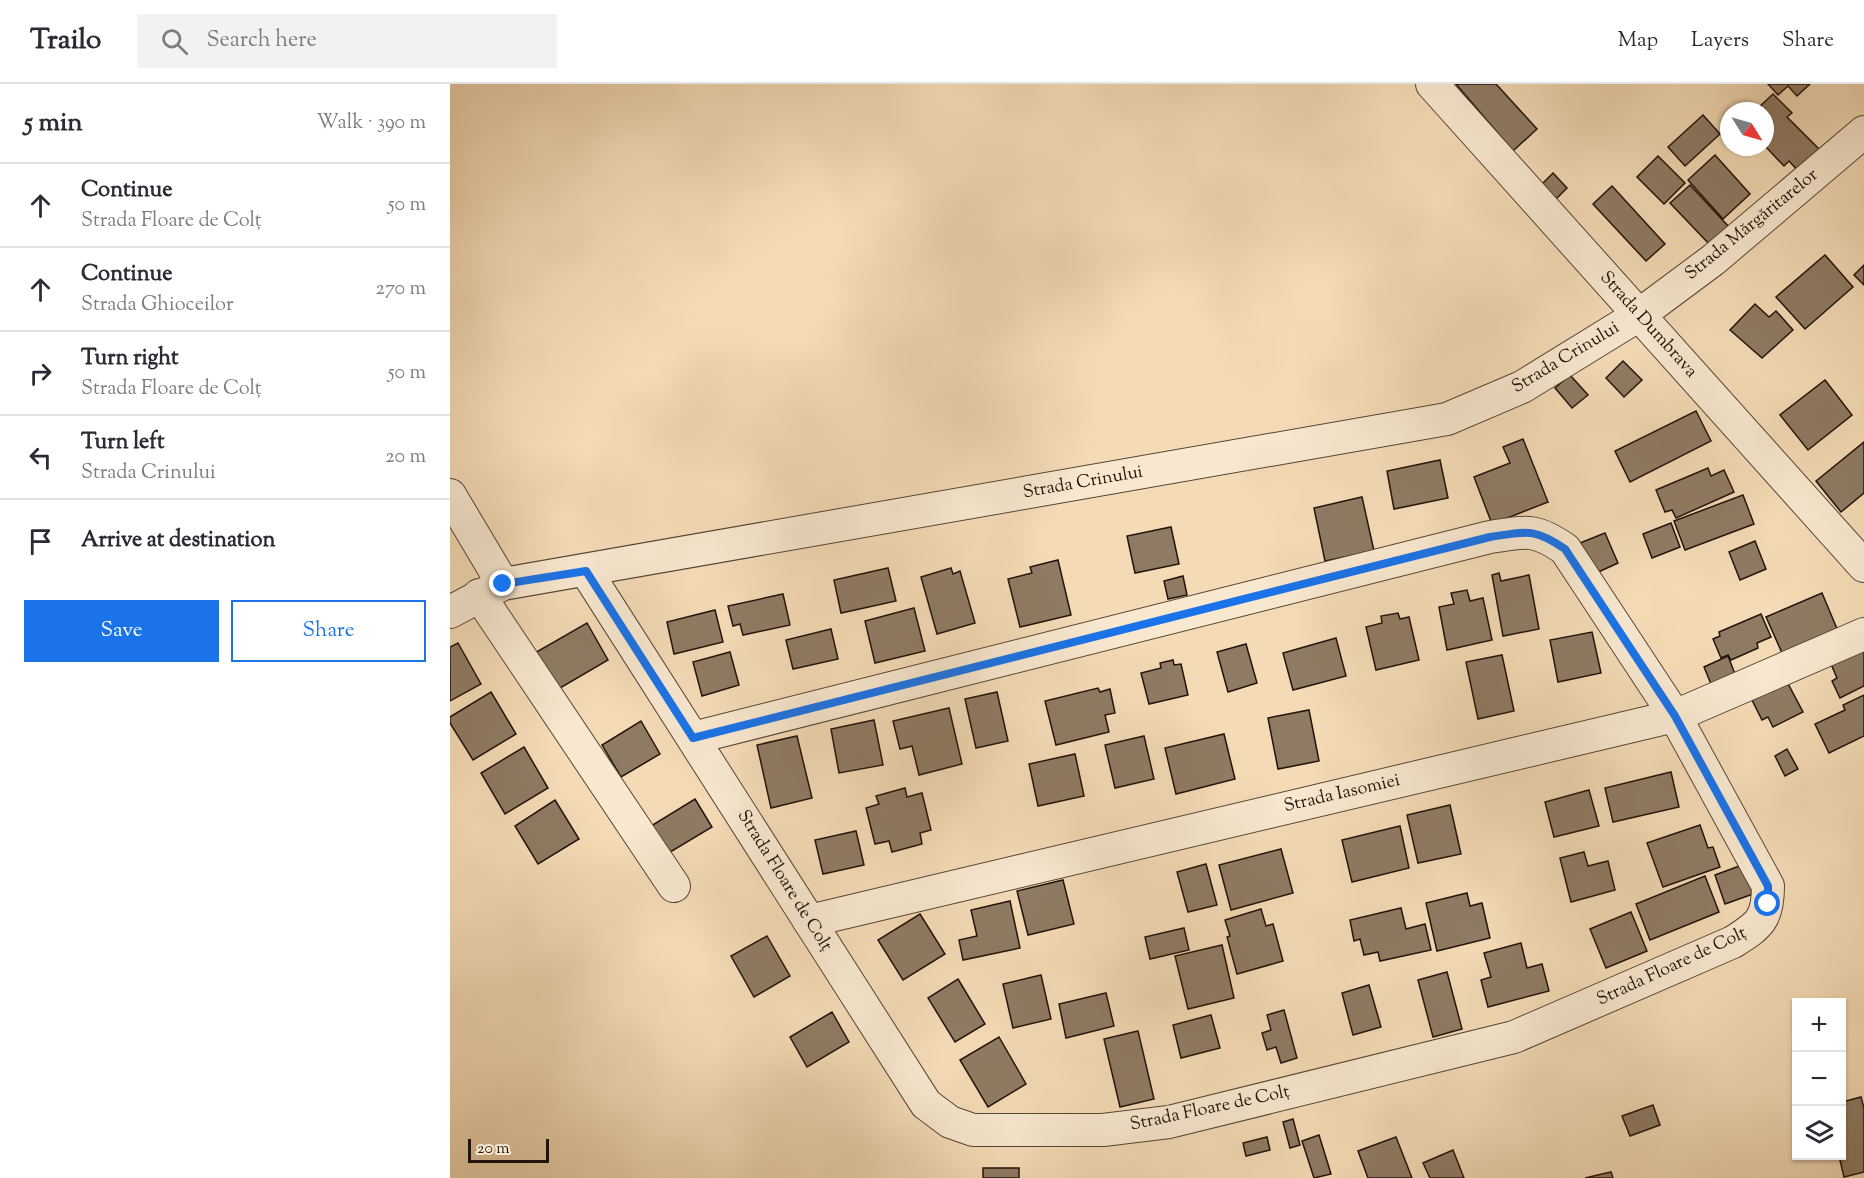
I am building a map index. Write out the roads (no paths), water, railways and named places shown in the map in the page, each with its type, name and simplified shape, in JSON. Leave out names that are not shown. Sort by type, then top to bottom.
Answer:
[{"type":"street","name":"Strada Dumbrava","points":[[1432,84],[1864,566]]},
{"type":"street","name":"Strada Mărgăritarelor","points":[[1639,315],[1713,260],[1864,132]]},
{"type":"street","name":"Strada Crinului","points":[[491,590],[586,571],[1447,419],[1522,387],[1639,315]]},
{"type":"street","points":[[450,495],[491,590],[674,886]]},
{"type":"street","name":"Strada Floare de Colț","points":[[586,571],[926,1104],[950,1122],[973,1131],[1103,1130],[1180,1119],[1514,1037],[1733,942],[1755,928],[1764,918],[1768,904],[1768,886],[1675,716],[1565,549],[1548,537],[1532,531],[1478,540],[693,738]]},
{"type":"street","points":[[450,612],[491,590]]},
{"type":"street","name":"Strada Iasomiei","points":[[809,921],[1675,716],[1864,634]]}]
